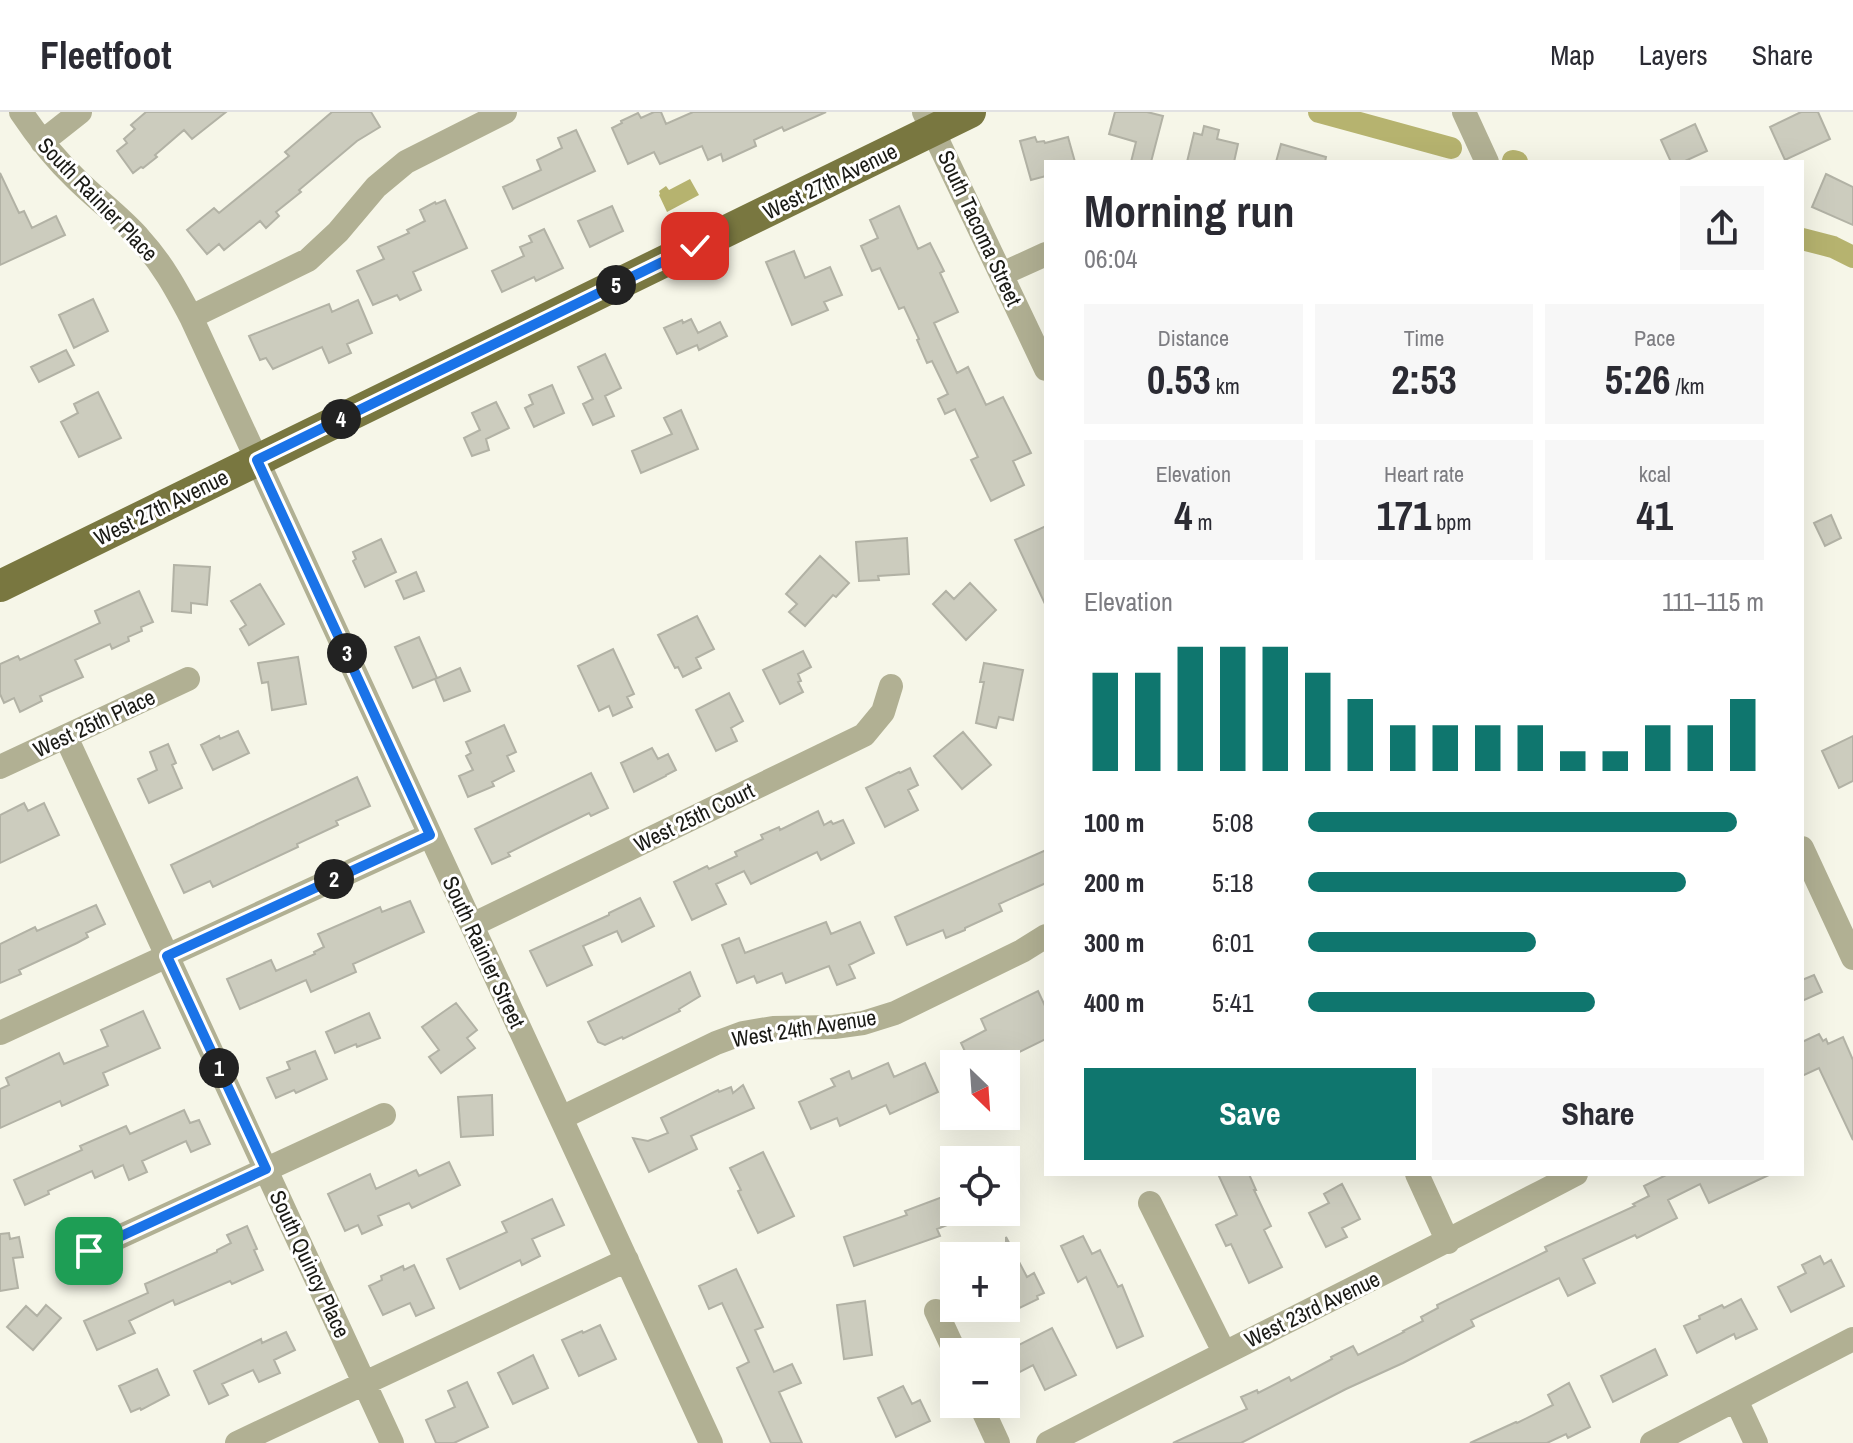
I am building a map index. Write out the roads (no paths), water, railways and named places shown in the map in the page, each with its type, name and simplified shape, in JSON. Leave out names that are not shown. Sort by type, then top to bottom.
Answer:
[{"type":"main road","name":"West 27th Avenue","points":[[0,586],[929,121],[970,112]]},
{"type":"street","name":"South Rainier Place","points":[[21,112],[42,142],[76,179],[139,237],[161,263],[191,317],[257,460]]},
{"type":"street","points":[[42,142],[80,112]]},
{"type":"street","points":[[191,317],[308,260],[338,232],[376,187],[406,162],[505,112]]},
{"type":"street","points":[[1464,112],[1486,160]]},
{"type":"street","name":"South Tacoma Street","points":[[929,121],[1044,365]]},
{"type":"street","points":[[1002,274],[1044,255]]},
{"type":"street","name":"South Rainier Street","points":[[257,460],[711,1443]]},
{"type":"street","name":"West 25th Place","points":[[0,767],[188,679]]},
{"type":"street","name":"West 25th Court","points":[[472,925],[864,735],[883,712],[891,686]]},
{"type":"street","name":"South Quincy Place","points":[[66,737],[392,1443]]},
{"type":"street","points":[[0,1033],[430,835]]},
{"type":"street","points":[[1804,852],[1853,958]]},
{"type":"street","name":"West 24th Avenue","points":[[561,1118],[743,1033],[773,1028],[849,1025],[895,1013],[1044,937]]},
{"type":"street","points":[[89,1251],[384,1115]]},
{"type":"street","points":[[1418,1176],[1448,1242]]},
{"type":"street","name":"West 23rd Avenue","points":[[1048,1443],[1448,1242],[1572,1176]]},
{"type":"street","points":[[1150,1203],[1224,1352]]},
{"type":"street","points":[[237,1443],[627,1260]]},
{"type":"street","points":[[936,1311],[949,1338]]},
{"type":"street","points":[[1652,1443],[1853,1339]]},
{"type":"street","points":[[1736,1400],[1756,1443]]},
{"type":"street","points":[[986,1418],[998,1443]]},
{"type":"waterway","points":[[1319,112],[1451,148]]},
{"type":"waterway","points":[[1804,240],[1833,247],[1853,257]]}]
